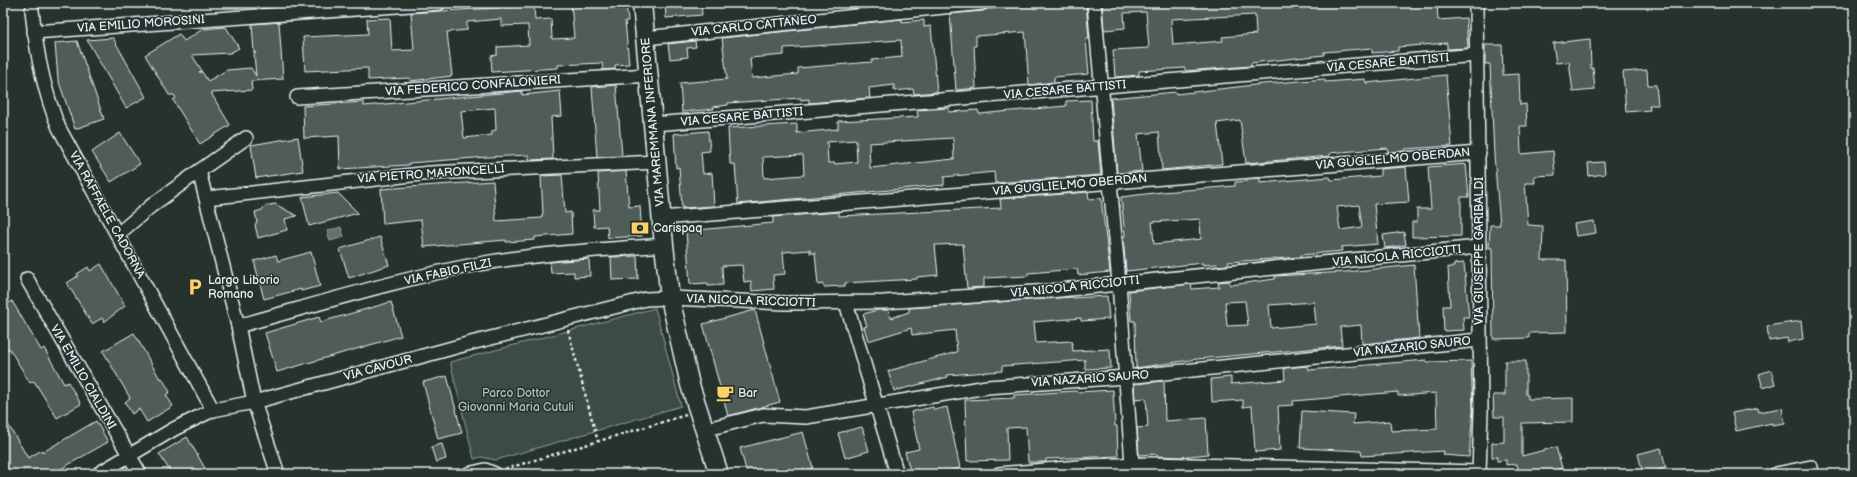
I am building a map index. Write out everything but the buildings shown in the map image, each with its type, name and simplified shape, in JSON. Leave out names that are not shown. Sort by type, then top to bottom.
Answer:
[{"type":"main road","name":"VIA MAREMMANA INFERIORE","points":[[642,3],[654,124],[661,218],[670,298],[682,355],[703,430],[719,474]]},
{"type":"street","name":"VIA EMILIO MOROSINI","points":[[34,32],[439,3]]},
{"type":"street","name":"VIA CARLO CATTANEO","points":[[645,38],[982,3]]},
{"type":"street","points":[[1094,3],[1119,283],[1132,464]]},
{"type":"street","name":"VIA GIUSEPPE GARIBALDI","points":[[1476,3],[1479,153],[1478,247],[1481,410],[1480,473]]},
{"type":"street","name":"VIA RAFFAELE CADORNA","points":[[32,10],[34,32],[42,77],[56,120],[213,410]]},
{"type":"street","name":"VIA CESARE BATTISTI","points":[[654,124],[1476,55]]},
{"type":"street","name":"VIA FEDERICO CONFALONIERI","points":[[296,97],[649,75]]},
{"type":"street","points":[[118,234],[151,206],[246,138]]},
{"type":"street","name":"VIA GUGLIELMO OBERDAN","points":[[661,218],[1479,153]]},
{"type":"street","name":"VIA PIETRO MARONCELLI","points":[[207,198],[424,173],[657,162]]},
{"type":"street","points":[[199,171],[238,326],[254,402],[278,474]]},
{"type":"street","name":"VIA FABIO FILZI","points":[[238,326],[345,296],[468,266],[543,255],[664,245]]},
{"type":"street","name":"VIA NICOLA RICCIOTTI","points":[[670,298],[778,303],[846,303],[1050,291],[1119,283],[1277,269],[1478,247]]},
{"type":"street","name":"VIA EMILIO CIALDINI","points":[[27,279],[140,474]]},
{"type":"street","name":"VIA CAVOUR","points":[[98,474],[182,424],[213,410],[254,402],[467,344],[638,300],[670,298]]},
{"type":"street","points":[[846,303],[897,474]]},
{"type":"street","name":"VIA NAZARIO SAURO","points":[[703,430],[763,415],[802,418],[877,407],[987,387],[1126,377],[1479,340]]},
{"type":"street","points":[[1000,474],[1132,464],[1480,473]]},
{"type":"street","points":[[1776,474],[1811,467]]},
{"type":"street","points":[[468,474],[485,470],[494,473]]},
{"type":"path","points":[[565,319],[598,442]]},
{"type":"path","points":[[494,473],[698,412]]},
{"type":"green space","name":"Parco Dottor Giovanni Maria Cutuli","points":[[655,308],[681,406],[496,460],[481,457],[474,459],[450,362]]},
{"type":"shaded area","points":[[341,227],[344,237],[330,241],[327,231]]},
{"type":"place","name":"Carispaq","points":[[640,228]]},
{"type":"place","name":"Largo Liborio Romano","points":[[195,287]]},
{"type":"place","name":"Bar","points":[[725,393]]}]
